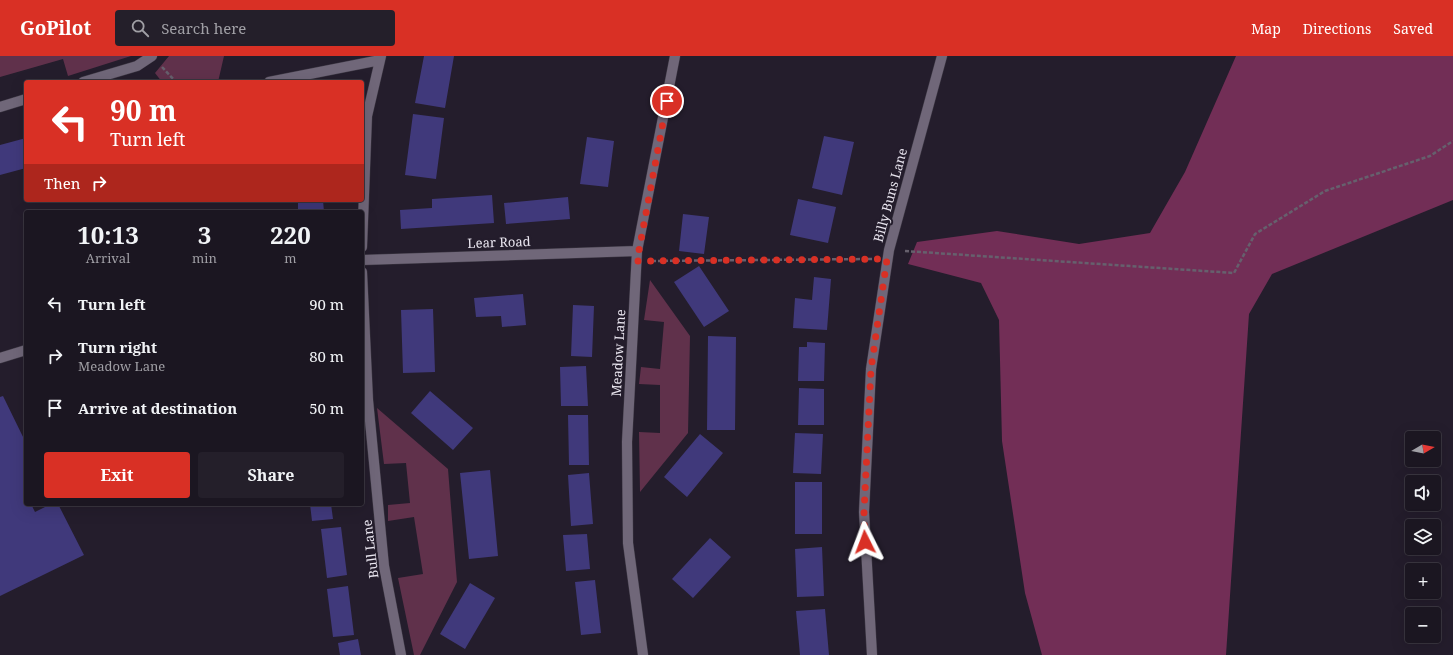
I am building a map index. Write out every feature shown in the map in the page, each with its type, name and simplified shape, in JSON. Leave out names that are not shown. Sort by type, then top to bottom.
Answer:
[{"type":"street","points":[[90,80],[137,66],[152,56]]},
{"type":"street","name":"Meadow Lane","points":[[643,655],[628,543],[626,442],[637,251],[675,56]]},
{"type":"street","name":"Billy Buns Lane","points":[[872,655],[864,512],[871,369],[888,254],[942,56]]},
{"type":"street","points":[[278,80],[380,58],[367,116],[364,195]]},
{"type":"street","points":[[0,107],[24,100]]},
{"type":"street","name":"Lear Road","points":[[364,260],[637,251]]},
{"type":"street","name":"Bull Lane","points":[[364,315],[368,400],[384,566],[401,655]]},
{"type":"street","points":[[0,358],[24,351]]},
{"type":"path","points":[[637,261],[888,254],[1234,273],[1255,234],[1325,191],[1430,156],[1453,141]]},
{"type":"shaded area","points":[[0,56],[131,56],[68,76],[63,59],[0,77]]},
{"type":"shaded area","points":[[169,56],[224,56],[218,80],[160,80],[155,73]]},
{"type":"shaded area","points":[[1236,56],[1453,56],[1453,200],[1272,274],[1249,314],[1226,655],[1042,655],[1025,593],[1002,441],[999,320],[981,283],[908,264],[917,242],[997,231],[1079,244],[1150,233],[1185,172]]},
{"type":"shaded area","points":[[650,280],[690,336],[688,433],[640,492],[639,432],[660,433],[660,385],[639,384],[641,367],[660,369],[664,322],[644,320]]},
{"type":"shaded area","points":[[377,408],[448,469],[457,582],[420,655],[414,655],[398,578],[423,574],[414,517],[388,521],[388,505],[410,503],[406,463],[384,464]]},
{"type":"building","points":[[424,56],[454,56],[445,108],[415,103]]},
{"type":"building","points":[[413,114],[444,118],[436,179],[405,175]]},
{"type":"building","points":[[824,136],[854,142],[842,195],[812,188]]},
{"type":"building","points":[[587,137],[614,141],[608,187],[580,184]]},
{"type":"building","points":[[24,139],[24,169],[0,175],[0,145]]},
{"type":"building","points":[[492,195],[494,223],[401,229],[400,210],[432,208],[432,199]]},
{"type":"building","points":[[568,197],[570,219],[506,224],[504,203]]},
{"type":"building","points":[[798,199],[836,207],[828,243],[790,235]]},
{"type":"building","points":[[298,202],[323,202],[324,210],[298,210]]},
{"type":"building","points":[[683,214],[709,217],[704,254],[679,251]]},
{"type":"building","points":[[699,266],[729,311],[704,327],[674,282]]},
{"type":"building","points":[[814,277],[831,279],[827,330],[793,328],[795,298],[812,300]]},
{"type":"building","points":[[523,294],[526,325],[502,327],[501,316],[476,317],[474,298]]},
{"type":"building","points":[[573,305],[594,306],[592,357],[571,356]]},
{"type":"building","points":[[433,309],[435,372],[403,373],[401,310]]},
{"type":"building","points":[[708,336],[736,337],[735,430],[707,430]]},
{"type":"building","points":[[807,342],[825,343],[824,381],[798,381],[799,347],[807,347]]},
{"type":"building","points":[[586,366],[588,406],[561,406],[560,367]]},
{"type":"building","points":[[799,388],[824,389],[824,425],[798,425]]},
{"type":"building","points":[[430,391],[473,428],[453,450],[411,413]]},
{"type":"building","points":[[3,396],[24,439],[24,506],[32,506],[35,512],[47,506],[59,506],[84,555],[0,596],[0,397]]},
{"type":"building","points":[[568,415],[588,415],[589,465],[569,465]]},
{"type":"building","points":[[795,433],[823,434],[821,474],[793,473]]},
{"type":"building","points":[[700,434],[723,453],[687,497],[664,477]]},
{"type":"building","points":[[490,470],[498,556],[469,559],[460,473]]},
{"type":"building","points":[[589,473],[593,524],[571,526],[568,475]]},
{"type":"building","points":[[795,482],[822,482],[822,534],[795,534]]},
{"type":"building","points":[[310,506],[331,506],[333,519],[312,521]]},
{"type":"building","points":[[341,527],[347,575],[327,578],[321,529]]},
{"type":"building","points":[[587,534],[590,569],[566,571],[563,535]]},
{"type":"building","points":[[710,538],[731,557],[693,598],[672,579]]},
{"type":"building","points":[[822,547],[824,596],[797,597],[795,549]]},
{"type":"building","points":[[595,580],[601,633],[581,635],[575,582]]},
{"type":"building","points":[[470,583],[495,598],[465,649],[440,634]]},
{"type":"building","points":[[348,586],[354,635],[333,637],[327,589]]},
{"type":"building","points":[[825,609],[829,655],[800,655],[796,611]]},
{"type":"building","points":[[358,639],[361,655],[340,655],[338,643]]},
{"type":"route","points":[[667,101],[637,251],[637,261],[887,259],[871,369],[864,512],[865,542]]}]
